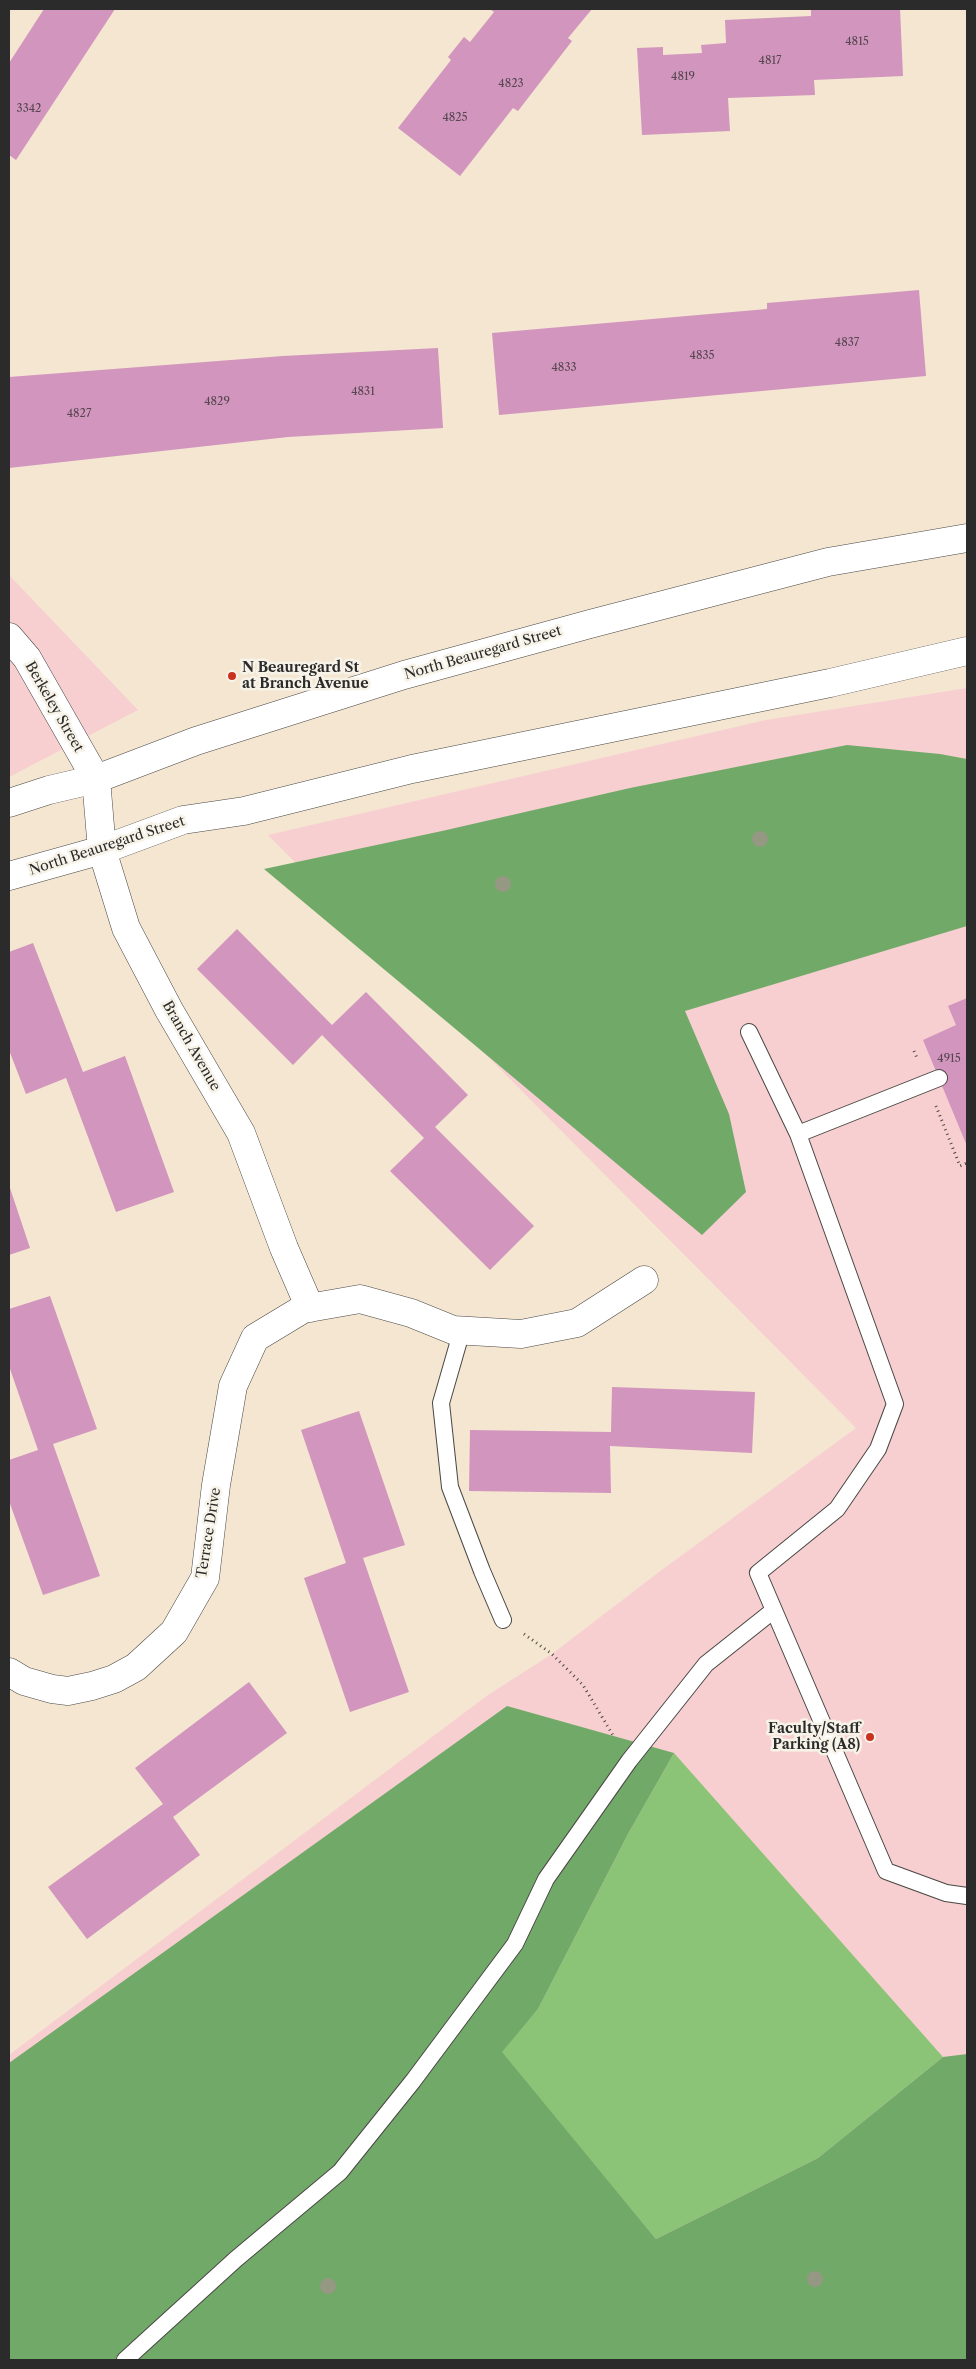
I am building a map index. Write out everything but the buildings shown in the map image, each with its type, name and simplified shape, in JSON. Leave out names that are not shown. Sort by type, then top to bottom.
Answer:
[{"type":"main road","name":"North Beauregard Street","points":[[9,803],[49,790],[96,779],[196,741],[404,675],[828,562],[967,538]]},
{"type":"main road","name":"Berkeley Street","points":[[9,636],[27,658],[96,779]]},
{"type":"main road","name":"North Beauregard Street","points":[[9,876],[102,850],[182,820],[244,811],[412,769],[830,683],[967,651]]},
{"type":"main road","name":"Branch Avenue","points":[[96,779],[102,850],[126,928],[169,1010],[241,1133],[277,1232],[310,1308]]},
{"type":"main road","points":[[462,1330],[521,1334],[577,1323],[644,1280]]},
{"type":"main road","name":"Terrace Drive","points":[[9,1672],[24,1681],[52,1689],[68,1690],[92,1686],[114,1679],[136,1667],[174,1632],[205,1578],[216,1486],[233,1386],[255,1338],[303,1310],[360,1299],[410,1313],[453,1330],[462,1330]]},
{"type":"lane","points":[[749,1032],[798,1134],[895,1404],[878,1449],[837,1509],[758,1573],[886,1871],[946,1893],[967,1896]]},
{"type":"lane","points":[[798,1134],[933,1080]]},
{"type":"lane","points":[[462,1330],[441,1403],[450,1487],[503,1620]]},
{"type":"lane","points":[[125,2360],[236,2259],[340,2172],[413,2081],[515,1944],[546,1879],[629,1761],[706,1664],[774,1610]]},
{"type":"path","points":[[914,1051],[933,1080],[960,1166],[967,1163]]},
{"type":"path","points":[[503,1620],[552,1654],[583,1685],[629,1761]]},
{"type":"shaded area","points":[[9,575],[138,710],[9,777]]},
{"type":"shaded area","points":[[967,688],[967,2360],[9,2360],[9,2055],[488,1695],[552,1654],[659,1572],[856,1428],[268,835],[766,720]]},
{"type":"green space","points":[[847,745],[940,754],[967,759],[967,926],[685,1011],[729,1114],[746,1192],[702,1235],[264,869],[630,788]]},
{"type":"green space","points":[[507,1706],[674,1753],[628,1834],[538,2009],[502,2052],[656,2239],[818,2158],[943,2057],[967,2054],[967,2360],[9,2360],[9,2063]]},
{"type":"green space","points":[[674,1753],[943,2057],[818,2158],[656,2239],[501,2052],[538,2009],[628,1834]]},
{"type":"place","name":"N Beauregard St at Branch Avenue","points":[[232,676]]},
{"type":"place","name":"Faculty/Staff Parking (A8)","points":[[870,1737]]}]
